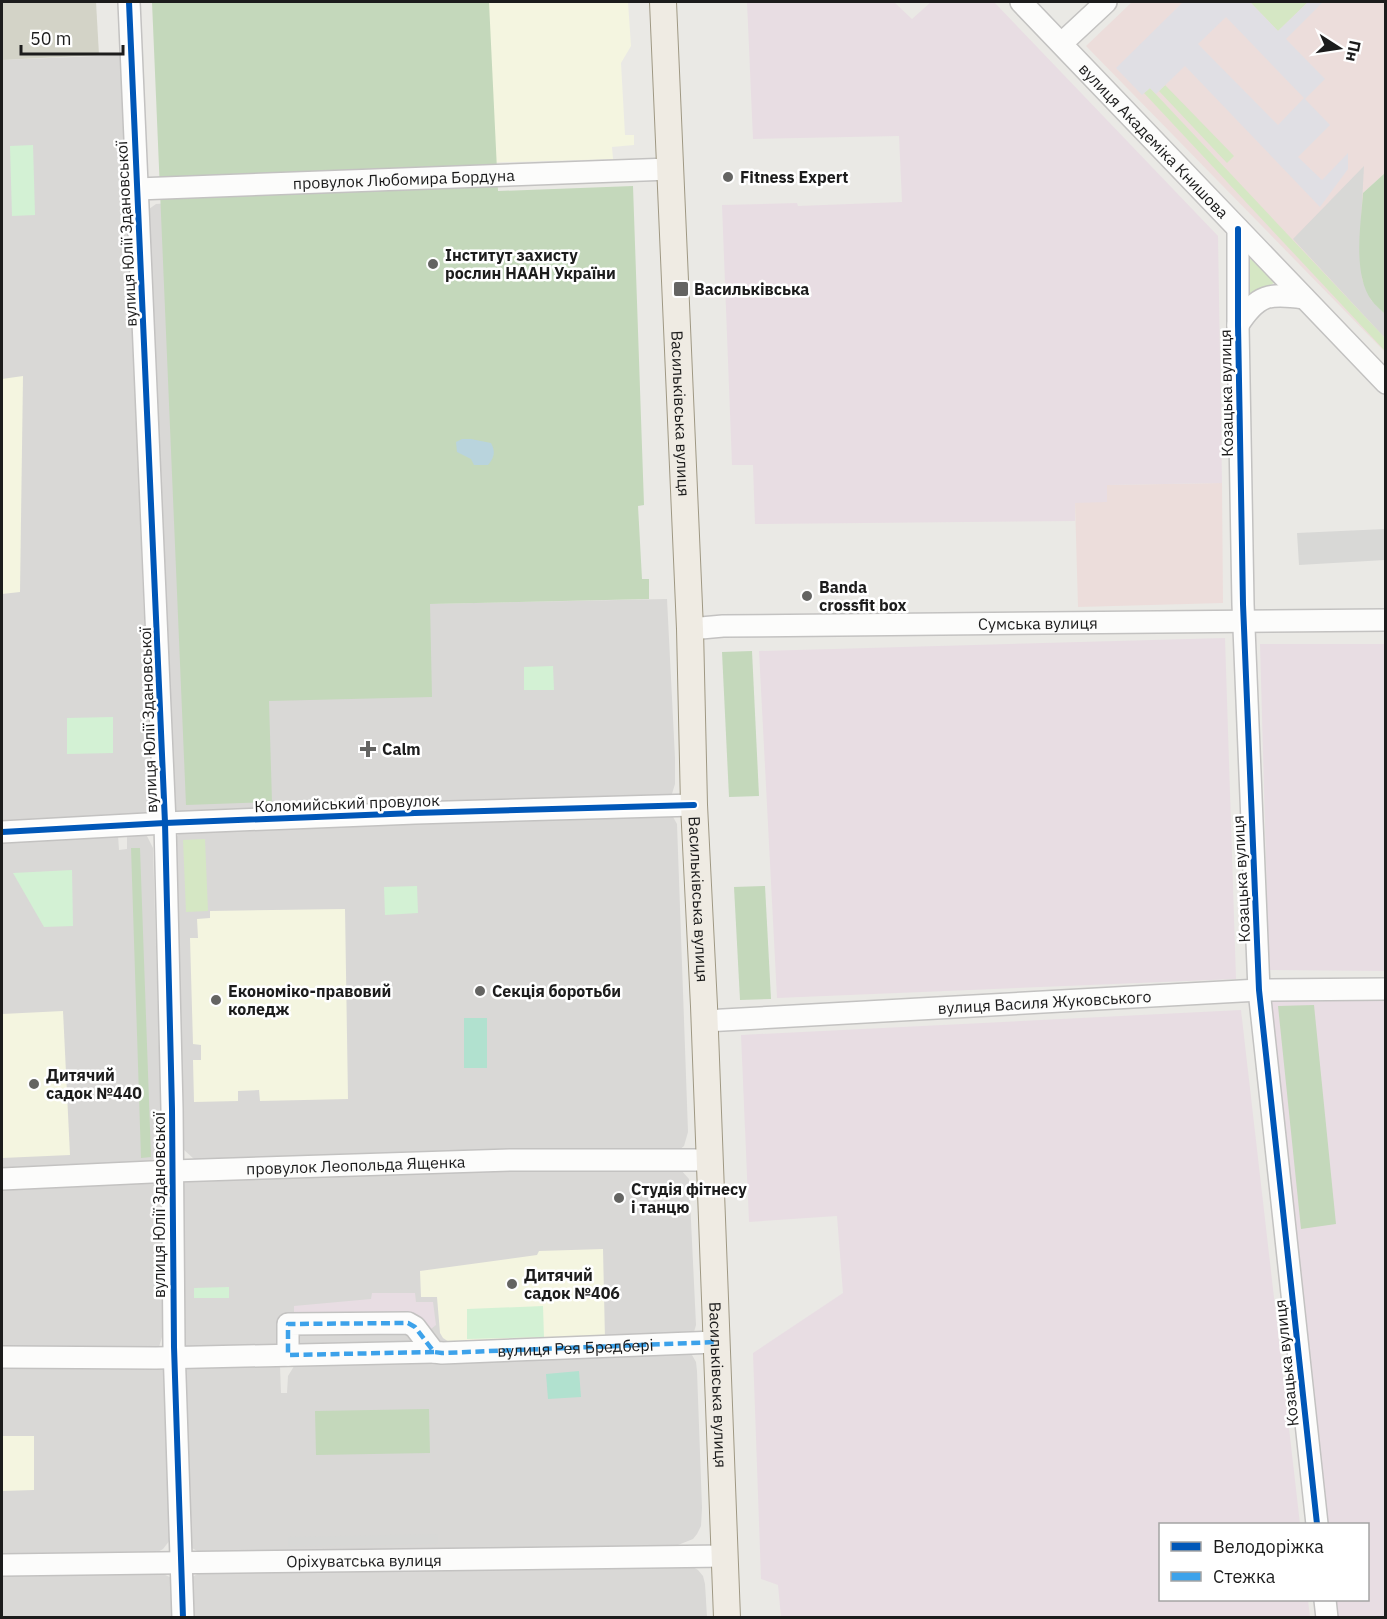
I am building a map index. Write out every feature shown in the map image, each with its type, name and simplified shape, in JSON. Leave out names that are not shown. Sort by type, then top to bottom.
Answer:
[{"type":"main road","name":"Васильківська вулиця","points":[[663,2],[690,629],[694,805],[705,1021],[727,1617]]},
{"type":"street","name":"вулиця Юлії Здановської","points":[[129,2],[165,823],[173,1171],[174,1357],[183,1617]]},
{"type":"street","name":"вулиця Академіка Книшова","points":[[1022,2],[1386,383]]},
{"type":"street","points":[[1062,43],[1106,2]]},
{"type":"street","name":"провулок Любомира Бордуна","points":[[137,189],[670,169]]},
{"type":"street","name":"Козацька вулиця","points":[[1238,229],[1244,621],[1259,990],[1317,1523]]},
{"type":"street","points":[[1238,325],[1250,307],[1266,297],[1283,295],[1305,298]]},
{"type":"street","name":"Сумська вулиця","points":[[690,629],[723,626],[1386,620]]},
{"type":"street","name":"Коломийський провулок","points":[[2,832],[415,813],[694,805]]},
{"type":"street","name":"вулиця Василя Жуковського","points":[[705,1021],[1259,990],[1386,988]]},
{"type":"street","name":"провулок Леопольда Ященка","points":[[2,1179],[510,1160],[709,1160]]},
{"type":"street","points":[[288,1355],[288,1324],[408,1323],[415,1327],[434,1352]]},
{"type":"street","name":"вулиця Рея Бредбері","points":[[2,1357],[455,1353],[716,1342]]},
{"type":"street","name":"Оріхуватська вулиця","points":[[2,1565],[725,1556]]},
{"type":"street","points":[[1325,1601],[1327,1617]]},
{"type":"shaded area","points":[[2,2],[96,2],[99,55],[2,60]]},
{"type":"shaded area","points":[[152,2],[628,2],[631,46],[621,63],[625,135],[634,135],[634,145],[612,147],[613,159],[216,171]]},
{"type":"shaded area","points":[[152,2],[489,2],[498,191],[633,186],[644,505],[638,506],[642,579],[649,579],[649,599],[430,604],[432,697],[269,701],[272,802],[186,805]]},
{"type":"shaded area","points":[[747,2],[894,2],[912,19],[931,2],[994,2],[1218,236],[1222,483],[1107,485],[1107,502],[1075,503],[1075,521],[755,524],[753,465],[732,465],[722,205],[797,203],[798,206],[902,202],[899,136],[753,139]]},
{"type":"shaded area","points":[[1132,2],[1385,2],[1385,173],[1363,193],[1371,300],[1385,314],[1385,352],[1086,46]]},
{"type":"shaded area","points":[[1183,2],[1250,2],[1278,31],[1308,2],[1323,2],[1286,39],[1325,79],[1305,99],[1330,125],[1298,157],[1322,180],[1348,153],[1348,169],[1320,207],[1185,66],[1156,94],[1150,88],[1142,95],[1116,68]],"holes":[[[1226,17],[1304,98],[1278,125],[1198,44]]]},
{"type":"shaded area","points":[[121,55],[152,811],[150,816],[2,826],[2,60]]},
{"type":"shaded area","points":[[1364,166],[1360,241],[1362,279],[1371,300],[1385,314],[1385,338],[1293,239]]},
{"type":"shaded area","points":[[1385,173],[1385,314],[1372,301],[1366,290],[1362,277],[1359,248],[1363,193]]},
{"type":"shaded area","points":[[169,203],[430,604],[667,599],[675,758],[675,784],[671,797],[172,815],[146,216],[149,209],[156,204]]},
{"type":"shaded area","points":[[23,376],[20,592],[2,594],[2,379]]},
{"type":"shaded area","points":[[1222,483],[1223,603],[1078,607],[1075,502],[1107,502],[1107,485]]},
{"type":"shaded area","points":[[1385,529],[1385,560],[1299,565],[1297,533]]},
{"type":"shaded area","points":[[1225,638],[1236,979],[777,998],[759,651]]},
{"type":"shaded area","points":[[1260,644],[1385,644],[1385,971],[1269,970]]},
{"type":"shaded area","points":[[752,651],[759,796],[729,797],[722,652]]},
{"type":"shaded area","points":[[672,815],[677,824],[688,1132],[684,1146],[679,1150],[203,1160],[194,1159],[183,1149],[181,1142],[175,839],[180,832],[184,830]]},
{"type":"shaded area","points":[[130,833],[147,836],[153,848],[162,1148],[159,1155],[149,1162],[2,1169],[2,838],[118,835],[119,850],[127,849],[127,837]]},
{"type":"shaded area","points":[[131,848],[140,848],[151,1157],[141,1158]]},
{"type":"shaded area","points":[[765,886],[771,999],[740,1000],[734,887]]},
{"type":"shaded area","points":[[345,909],[348,1099],[260,1101],[259,1090],[238,1091],[238,1101],[194,1102],[193,1060],[201,1060],[201,1045],[193,1044],[190,938],[198,938],[197,919],[210,918],[210,911]]},
{"type":"shaded area","points":[[1385,996],[1385,1617],[1335,1617],[1333,1601],[1369,1601],[1369,1523],[1324,1523],[1267,998]]},
{"type":"shaded area","points":[[1314,1005],[1336,1224],[1301,1229],[1278,1006]]},
{"type":"shaded area","points":[[1241,1010],[1300,1523],[1159,1523],[1159,1601],[1308,1601],[1310,1617],[781,1617],[778,1585],[761,1579],[753,1353],[843,1293],[837,1216],[749,1222],[741,1035]]},
{"type":"shaded area","name":"Дитячий садок №440","points":[[63,1011],[70,1155],[2,1158],[2,1014]]},
{"type":"shaded area","points":[[388,1168],[681,1170],[689,1179],[696,1325],[694,1332],[691,1336],[441,1348],[418,1322],[294,1315],[275,1345],[183,1348],[181,1179]]},
{"type":"shaded area","points":[[155,1180],[162,1188],[162,1337],[159,1347],[154,1350],[2,1351],[2,1183]]},
{"type":"shaded area","name":"Дитячий садок №406","points":[[603,1249],[605,1339],[449,1342],[440,1333],[437,1297],[421,1297],[420,1271],[537,1255],[539,1251]]},
{"type":"shaded area","points":[[372,1293],[415,1293],[416,1302],[433,1302],[436,1325],[426,1333],[294,1315],[294,1306],[371,1299]]},
{"type":"shaded area","points":[[399,1327],[422,1344],[685,1351],[692,1355],[697,1371],[702,1508],[701,1526],[697,1534],[693,1539],[678,1545],[207,1553],[201,1553],[190,1547],[180,1366],[274,1362],[280,1366],[281,1393],[287,1393],[288,1376],[296,1363],[296,1333]]},
{"type":"shaded area","points":[[2,1363],[160,1366],[164,1370],[166,1374],[170,1540],[163,1549],[154,1554],[2,1557]]},
{"type":"shaded area","points":[[429,1409],[430,1453],[316,1455],[315,1411]]},
{"type":"shaded area","points":[[2,1436],[34,1436],[34,1490],[2,1491]]},
{"type":"shaded area","points":[[438,1534],[438,1544],[288,1547],[288,1537]]},
{"type":"shaded area","points":[[690,1565],[703,1576],[707,1617],[189,1617],[192,1577],[201,1572]]},
{"type":"shaded area","points":[[161,1573],[174,1579],[177,1617],[2,1617],[2,1575]]},
{"type":"green space","points":[[1250,2],[1308,2],[1278,31]]},
{"type":"green space","points":[[1165,85],[1234,156],[1227,163],[1159,91]]},
{"type":"green space","points":[[1150,88],[1385,338],[1385,351],[1144,93]]},
{"type":"green space","points":[[33,145],[35,215],[12,216],[10,146]]},
{"type":"green space","points":[[1244,253],[1276,282],[1246,297]]},
{"type":"green space","points":[[553,666],[554,690],[524,690],[524,667]]},
{"type":"green space","points":[[113,717],[113,753],[67,754],[67,718]]},
{"type":"green space","points":[[205,839],[208,911],[186,912],[183,840]]},
{"type":"green space","points":[[72,870],[73,926],[44,927],[13,873]]},
{"type":"green space","points":[[417,886],[418,913],[385,915],[384,887]]},
{"type":"green space","points":[[464,1018],[487,1018],[487,1068],[464,1068]]},
{"type":"green space","points":[[229,1287],[229,1298],[194,1298],[194,1288]]},
{"type":"green space","points":[[543,1306],[544,1337],[467,1339],[467,1309]]},
{"type":"green space","points":[[579,1371],[581,1397],[548,1399],[546,1374]]},
{"type":"water","points":[[462,439],[491,443],[494,455],[488,465],[474,465],[471,459],[457,452],[456,442]]},
{"type":"marked path","points":[[434,1352],[288,1355],[288,1324],[408,1323],[415,1327],[434,1352],[442,1353],[716,1342]]},
{"type":"cycle path","points":[[129,2],[165,823],[172,1109],[174,1347],[183,1618]]},
{"type":"cycle path","points":[[1238,229],[1243,604],[1259,990],[1317,1523]]},
{"type":"cycle path","points":[[2,832],[415,813],[694,805]]},
{"type":"place","name":"Fitness Expert","points":[[728,177]]},
{"type":"place","name":"Інститут захисту рослин НААН України","points":[[433,264]]},
{"type":"place","name":"Васильківська","points":[[681,289]]},
{"type":"place","name":"Banda crossfit box","points":[[807,596]]},
{"type":"place","name":"Calm","points":[[368,749]]},
{"type":"place","name":"Секція боротьби","points":[[480,991]]},
{"type":"place","name":"Економіко-правовий коледж","points":[[216,1000]]},
{"type":"place","name":"Дитячий садок №440","points":[[34,1084]]},
{"type":"place","name":"Студія фітнесу і танцю","points":[[619,1198]]},
{"type":"place","name":"Дитячий садок №406","points":[[512,1284]]}]
